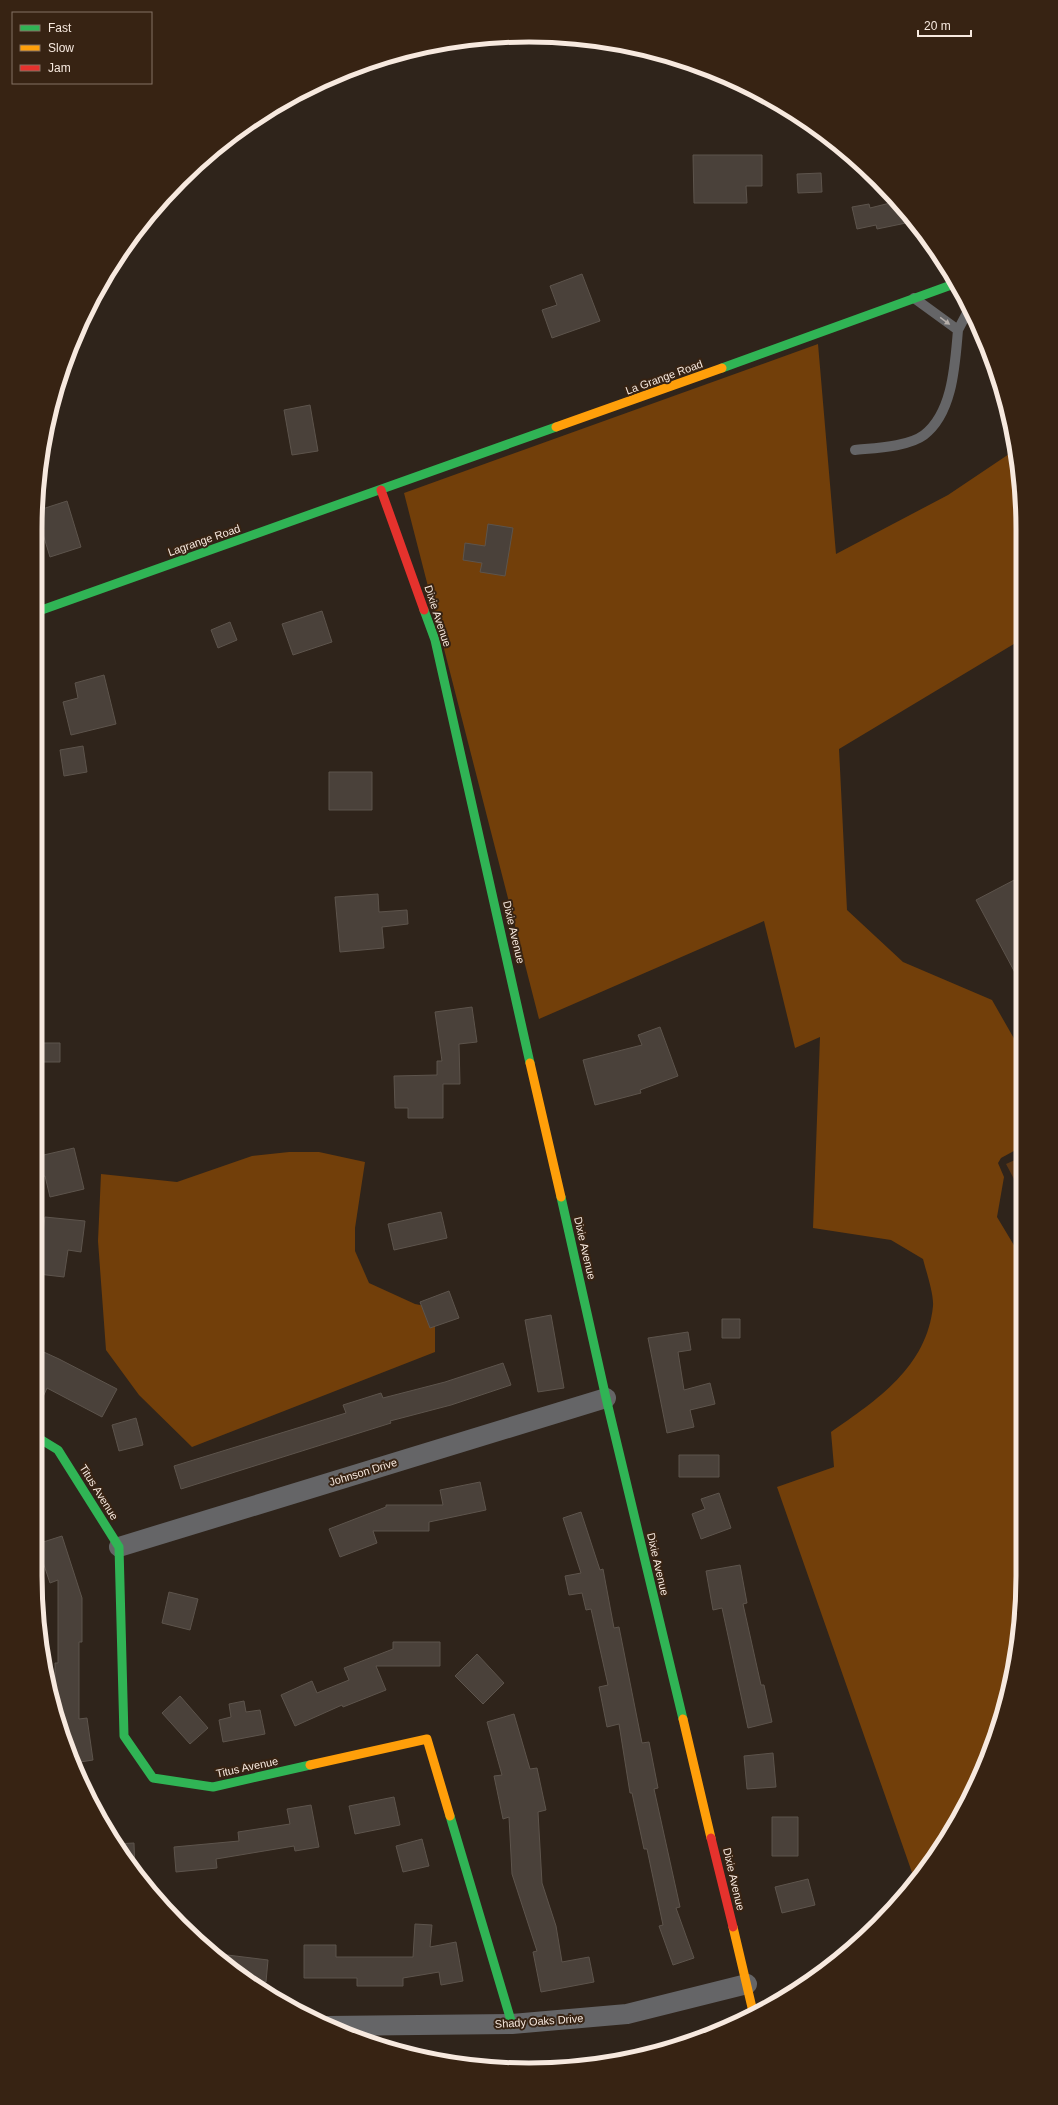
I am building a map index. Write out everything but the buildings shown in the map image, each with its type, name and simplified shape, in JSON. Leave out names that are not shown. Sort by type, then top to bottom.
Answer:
[{"type":"street","name":"La Grange Road","points":[[381,490],[951,285]]},
{"type":"street","name":"Lagrange Road","points":[[42,610],[381,490]]},
{"type":"street","name":"Dixie Avenue","points":[[381,490],[435,640],[606,1398],[752,2009]]},
{"type":"street","name":"Johnson Drive","points":[[119,1547],[606,1398]]},
{"type":"street","name":"Titus Avenue","points":[[42,1440],[58,1450],[119,1547],[124,1736],[152,1778],[213,1787],[427,1739],[512,2024]]},
{"type":"street","name":"Shady Oaks Drive","points":[[343,2026],[512,2024],[626,2014],[747,1984]]},
{"type":"lane","points":[[914,298],[958,330]]},
{"type":"lane","points":[[855,450],[894,446],[916,439],[923,436],[938,421],[947,399],[955,360],[958,330],[966,314]]},
{"type":"shaded area","points":[[818,344],[836,554],[948,495],[1010,453],[1015,497],[1016,529],[1016,643],[839,749],[847,910],[903,962],[992,1000],[1016,1042],[1016,1150],[1001,1158],[998,1163],[1004,1177],[997,1217],[1016,1249],[1016,1576],[1012,1640],[1007,1671],[999,1702],[990,1733],[979,1762],[951,1820],[934,1847],[913,1875],[777,1487],[834,1467],[831,1432],[866,1407],[897,1380],[921,1347],[929,1328],[933,1306],[931,1289],[923,1259],[891,1240],[813,1228],[820,1037],[795,1048],[764,921],[539,1019],[404,493]]},
{"type":"shaded area","points":[[289,1152],[319,1152],[365,1162],[355,1228],[355,1251],[369,1283],[415,1304],[435,1308],[435,1352],[192,1447],[139,1395],[106,1350],[98,1241],[101,1174],[177,1182],[252,1156]]},
{"type":"shaded area","points":[[1016,1159],[1016,1183],[1006,1164]]},
{"type":"traffic: fast","points":[[722,368],[951,285]]},
{"type":"traffic: fast","points":[[42,610],[556,427]]},
{"type":"traffic: fast","points":[[424,610],[435,640],[530,1063]]},
{"type":"traffic: fast","points":[[561,1197],[606,1398],[683,1719]]},
{"type":"traffic: fast","points":[[42,1440],[58,1450],[119,1547],[124,1736],[153,1778],[213,1787],[310,1765]]},
{"type":"traffic: fast","points":[[450,1816],[512,2024]]},
{"type":"traffic: slow","points":[[556,427],[722,368]]},
{"type":"traffic: slow","points":[[530,1063],[561,1197]]},
{"type":"traffic: slow","points":[[683,1719],[711,1838]]},
{"type":"traffic: slow","points":[[310,1765],[427,1739],[450,1816]]},
{"type":"traffic: slow","points":[[733,1927],[752,2009]]},
{"type":"traffic: jam","points":[[381,490],[424,610]]},
{"type":"traffic: jam","points":[[711,1838],[733,1927]]}]
